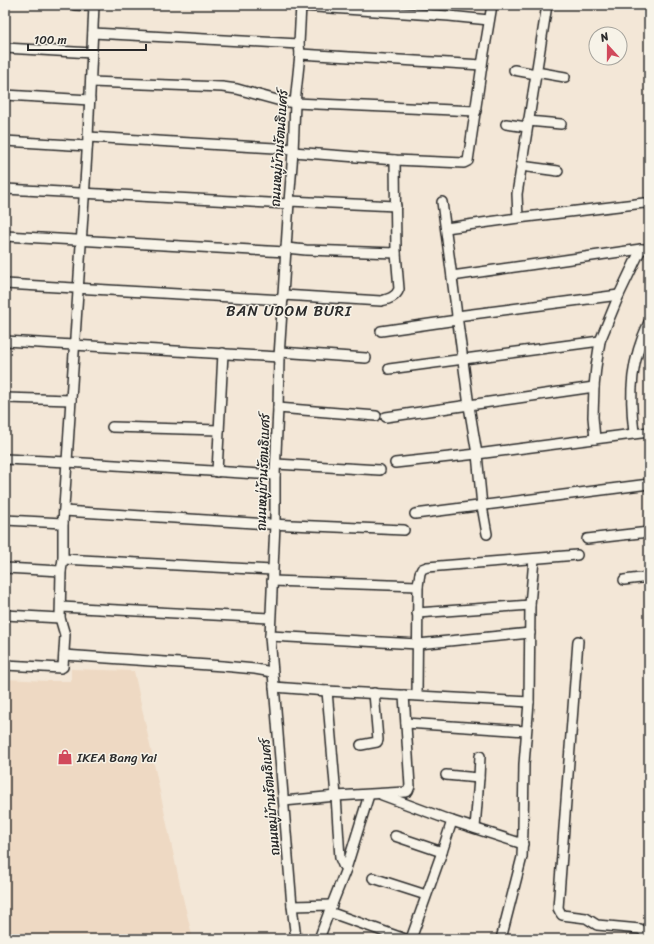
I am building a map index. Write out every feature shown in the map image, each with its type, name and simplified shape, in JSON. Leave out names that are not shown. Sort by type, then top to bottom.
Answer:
[{"type":"street","points":[[5,665],[61,668],[63,666],[65,635],[60,618],[63,523],[88,141],[94,6],[76,5]]},
{"type":"street","points":[[301,5],[489,20]]},
{"type":"street","name":"ถนนหมู่บ้านรัตนธิเบศร์","points":[[296,939],[272,672],[270,618],[275,524],[275,475],[280,354],[295,103],[300,54],[299,44],[301,5]]},
{"type":"street","points":[[5,141],[88,141],[293,150],[395,160],[464,163],[468,161],[492,5]]},
{"type":"street","points":[[518,218],[517,194],[547,5]]},
{"type":"street","points":[[93,33],[299,44]]},
{"type":"street","points":[[5,48],[92,53]]},
{"type":"street","points":[[300,54],[482,65]]},
{"type":"street","points":[[514,70],[565,78]]},
{"type":"street","points":[[91,82],[222,87],[237,89],[277,100],[295,103],[476,112]]},
{"type":"street","points":[[5,95],[90,100]]},
{"type":"street","points":[[506,124],[561,124]]},
{"type":"street","points":[[5,284],[283,298],[381,301],[388,299],[395,296],[399,289],[396,253],[395,160]]},
{"type":"street","points":[[521,166],[558,171]]},
{"type":"street","points":[[5,189],[396,206]]},
{"type":"street","points":[[442,202],[487,534]]},
{"type":"street","points":[[446,228],[644,203],[649,204]]},
{"type":"street","points":[[5,236],[280,252],[286,250],[306,250],[396,253]]},
{"type":"street","points":[[452,276],[645,249]]},
{"type":"street","points":[[595,439],[594,388],[600,342],[619,295],[645,249]]},
{"type":"street","points":[[382,330],[619,295]]},
{"type":"street","points":[[634,433],[631,391],[636,354],[649,322]]},
{"type":"street","points":[[5,341],[180,352],[280,354],[366,358]]},
{"type":"street","points":[[389,369],[600,342]]},
{"type":"street","points":[[217,472],[223,353]]},
{"type":"street","points":[[386,417],[469,406],[513,398],[594,388]]},
{"type":"street","points":[[5,398],[71,400]]},
{"type":"street","points":[[278,408],[376,416]]},
{"type":"street","points":[[112,427],[219,430]]},
{"type":"street","points":[[395,463],[649,432]]},
{"type":"street","points":[[5,459],[275,475]]},
{"type":"street","points":[[276,464],[380,470]]},
{"type":"street","points":[[415,514],[649,484]]},
{"type":"street","points":[[64,511],[275,524],[404,530]]},
{"type":"street","points":[[5,520],[63,523]]},
{"type":"street","points":[[587,539],[649,532]]},
{"type":"street","points":[[416,695],[418,586],[420,572],[422,569],[427,567],[577,555]]},
{"type":"street","points":[[63,559],[272,570]]},
{"type":"street","points":[[501,939],[520,864],[522,844],[524,764],[529,702],[530,605],[534,559]]},
{"type":"street","points":[[5,568],[61,571]]},
{"type":"street","points":[[624,580],[649,577]]},
{"type":"street","points":[[272,580],[418,586]]},
{"type":"street","points":[[417,613],[530,605]]},
{"type":"street","points":[[61,607],[270,618]]},
{"type":"street","points":[[5,615],[60,618]]},
{"type":"street","points":[[270,636],[418,644],[530,634]]},
{"type":"street","points":[[578,641],[558,908],[562,915],[586,918],[597,925],[640,929],[644,931],[647,939]]},
{"type":"street","points":[[64,655],[223,666],[272,672]]},
{"type":"street","points":[[274,687],[529,702]]},
{"type":"street","points":[[327,691],[340,858],[342,865],[346,869]]},
{"type":"street","points":[[361,745],[375,743],[378,740],[374,693]]},
{"type":"street","points":[[284,801],[408,791],[410,789],[404,695]]},
{"type":"street","points":[[406,722],[526,731]]},
{"type":"street","points":[[475,828],[480,756]]},
{"type":"street","points":[[446,775],[479,778]]},
{"type":"street","points":[[380,794],[452,821],[522,844]]},
{"type":"street","points":[[319,939],[346,869],[369,795]]},
{"type":"street","points":[[292,906],[330,909],[409,939],[412,936],[452,821]]},
{"type":"street","points":[[395,836],[442,852]]},
{"type":"street","points":[[373,878],[426,895]]},
{"type":"shaded area","points":[[71,669],[134,671],[193,939],[5,939],[5,679],[71,681]]},
{"type":"place","name":"IKEA Bang Yai","points":[[65,757]]},
{"type":"district","name":"BAN UDOM BURI","points":[[289,311]]}]
